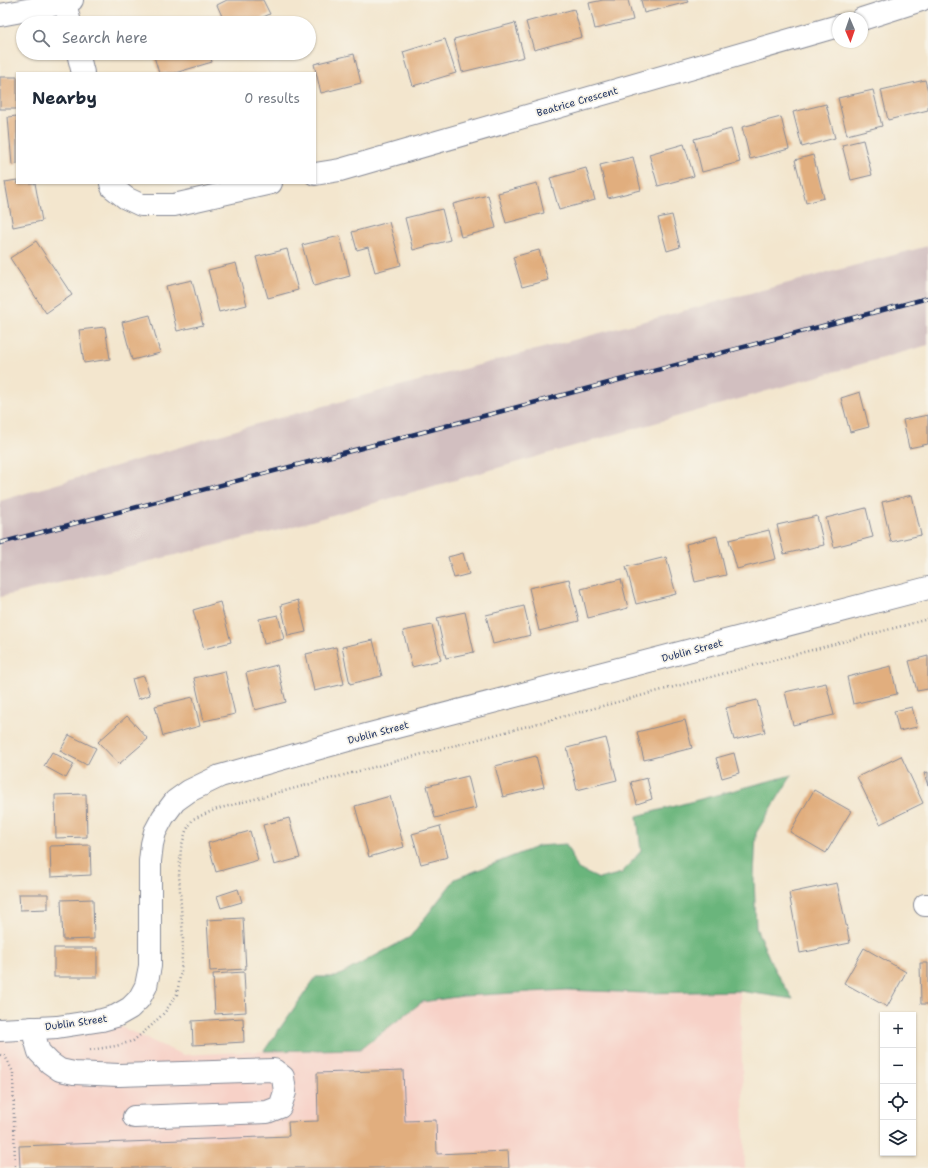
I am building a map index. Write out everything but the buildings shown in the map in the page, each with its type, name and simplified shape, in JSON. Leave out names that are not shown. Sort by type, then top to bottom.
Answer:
[{"type":"street","points":[[868,17],[921,0]]},
{"type":"street","points":[[0,15],[69,9]]},
{"type":"street","name":"Beatrice Crescent","points":[[316,174],[340,170],[832,28]]},
{"type":"street","points":[[80,60],[83,72]]},
{"type":"street","points":[[111,184],[126,198],[141,205],[174,205],[267,184]]},
{"type":"street","name":"Dublin Street","points":[[0,1030],[56,1027],[102,1020],[116,1016],[130,1008],[139,999],[146,986],[150,966],[150,861],[155,832],[163,817],[175,801],[189,791],[220,776],[366,735],[928,588]]},
{"type":"street","points":[[32,1028],[39,1052],[60,1070],[74,1073],[118,1074],[274,1070],[283,1077],[285,1092],[280,1107],[267,1112],[134,1117]]},
{"type":"path","points":[[84,1050],[116,1046],[133,1040],[151,1026],[165,1012],[177,994],[181,971],[183,939],[179,874],[181,848],[186,831],[193,819],[217,809],[928,619]]},
{"type":"path","points":[[0,1054],[39,1052]]},
{"type":"path","points":[[0,1054],[5,1056],[13,1072],[15,1168]]},
{"type":"shaded area","points":[[928,246],[928,345],[280,530],[0,597],[0,501],[260,423]]},
{"type":"shaded area","points":[[566,990],[645,993],[740,991],[745,1168],[0,1168],[0,1028],[101,1018],[183,1055],[264,1051],[360,1049],[422,1002],[463,996]]},
{"type":"green space","points":[[792,775],[756,833],[754,878],[756,928],[774,969],[793,999],[740,991],[645,993],[566,990],[463,996],[422,1002],[360,1049],[264,1051],[316,977],[336,977],[410,937],[455,879],[539,846],[566,844],[578,869],[599,879],[622,873],[641,851],[637,816]]},
{"type":"railway","points":[[0,543],[928,298]]}]
